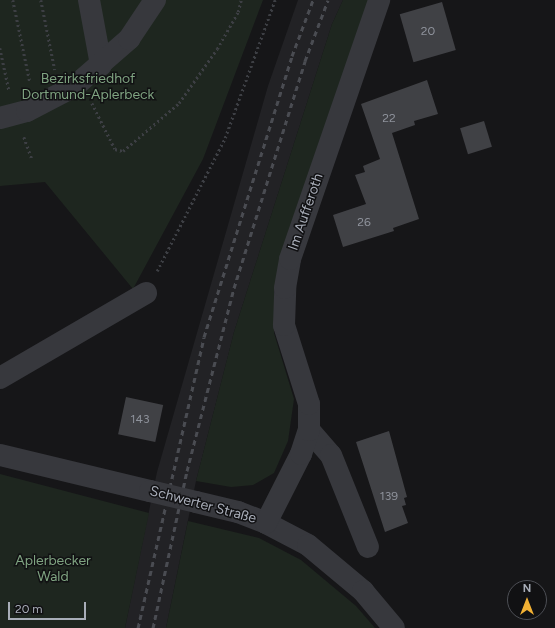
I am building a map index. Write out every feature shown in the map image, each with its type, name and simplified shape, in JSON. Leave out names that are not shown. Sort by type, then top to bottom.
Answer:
[{"type":"street","points":[[89,0],[101,65]]},
{"type":"street","points":[[7,116],[35,107],[80,82],[101,65],[129,38],[155,0]]},
{"type":"street","name":"Im Aufferoth","points":[[266,523],[301,454],[309,430],[309,404],[284,325],[285,288],[290,259],[379,0]]},
{"type":"street","points":[[0,378],[146,293]]},
{"type":"street","points":[[309,430],[331,455],[368,547]]},
{"type":"street","name":"Schwerter Straße","points":[[0,455],[238,512],[266,523],[308,545],[338,567],[363,591],[394,628]]},
{"type":"path","points":[[13,0],[35,107]]},
{"type":"path","points":[[41,0],[60,94]]},
{"type":"path","points":[[80,82],[115,150],[123,151],[179,103],[217,49],[238,12],[241,0]]},
{"type":"path","points":[[146,293],[225,138],[275,0]]},
{"type":"path","points":[[0,48],[7,116]]},
{"type":"shaded area","points":[[298,0],[343,0],[332,24],[234,332],[196,481],[166,628],[125,628],[157,472],[268,86]]},
{"type":"green space","name":"Bezirksfriedhof Dortmund-Aplerbeck","points":[[0,0],[263,0],[203,159],[133,289],[45,182],[0,186]]},
{"type":"green space","points":[[343,0],[371,0],[274,290],[274,333],[294,399],[288,441],[274,473],[253,485],[231,487],[196,481],[234,332],[332,24]]},
{"type":"green space","name":"Aplerbecker Wald","points":[[0,474],[149,513],[125,628],[0,628]]},
{"type":"green space","points":[[188,521],[259,538],[301,560],[356,606],[375,628],[166,628]]},
{"type":"building","points":[[442,2],[456,50],[413,62],[400,14]]},
{"type":"building","points":[[427,80],[438,114],[414,121],[415,125],[392,133],[419,219],[393,228],[394,231],[343,247],[333,215],[366,204],[355,175],[365,172],[363,166],[380,159],[361,104]]},
{"type":"building","points":[[484,121],[492,147],[468,154],[460,128]]},
{"type":"building","points":[[126,397],[163,405],[155,442],[118,434]]},
{"type":"building","points":[[389,431],[407,497],[404,498],[406,505],[402,506],[408,523],[385,532],[356,442]]},
{"type":"railway","points":[[138,628],[204,337],[292,56],[313,0]]},
{"type":"railway","points":[[153,628],[187,471],[234,288],[305,61],[328,0]]}]
